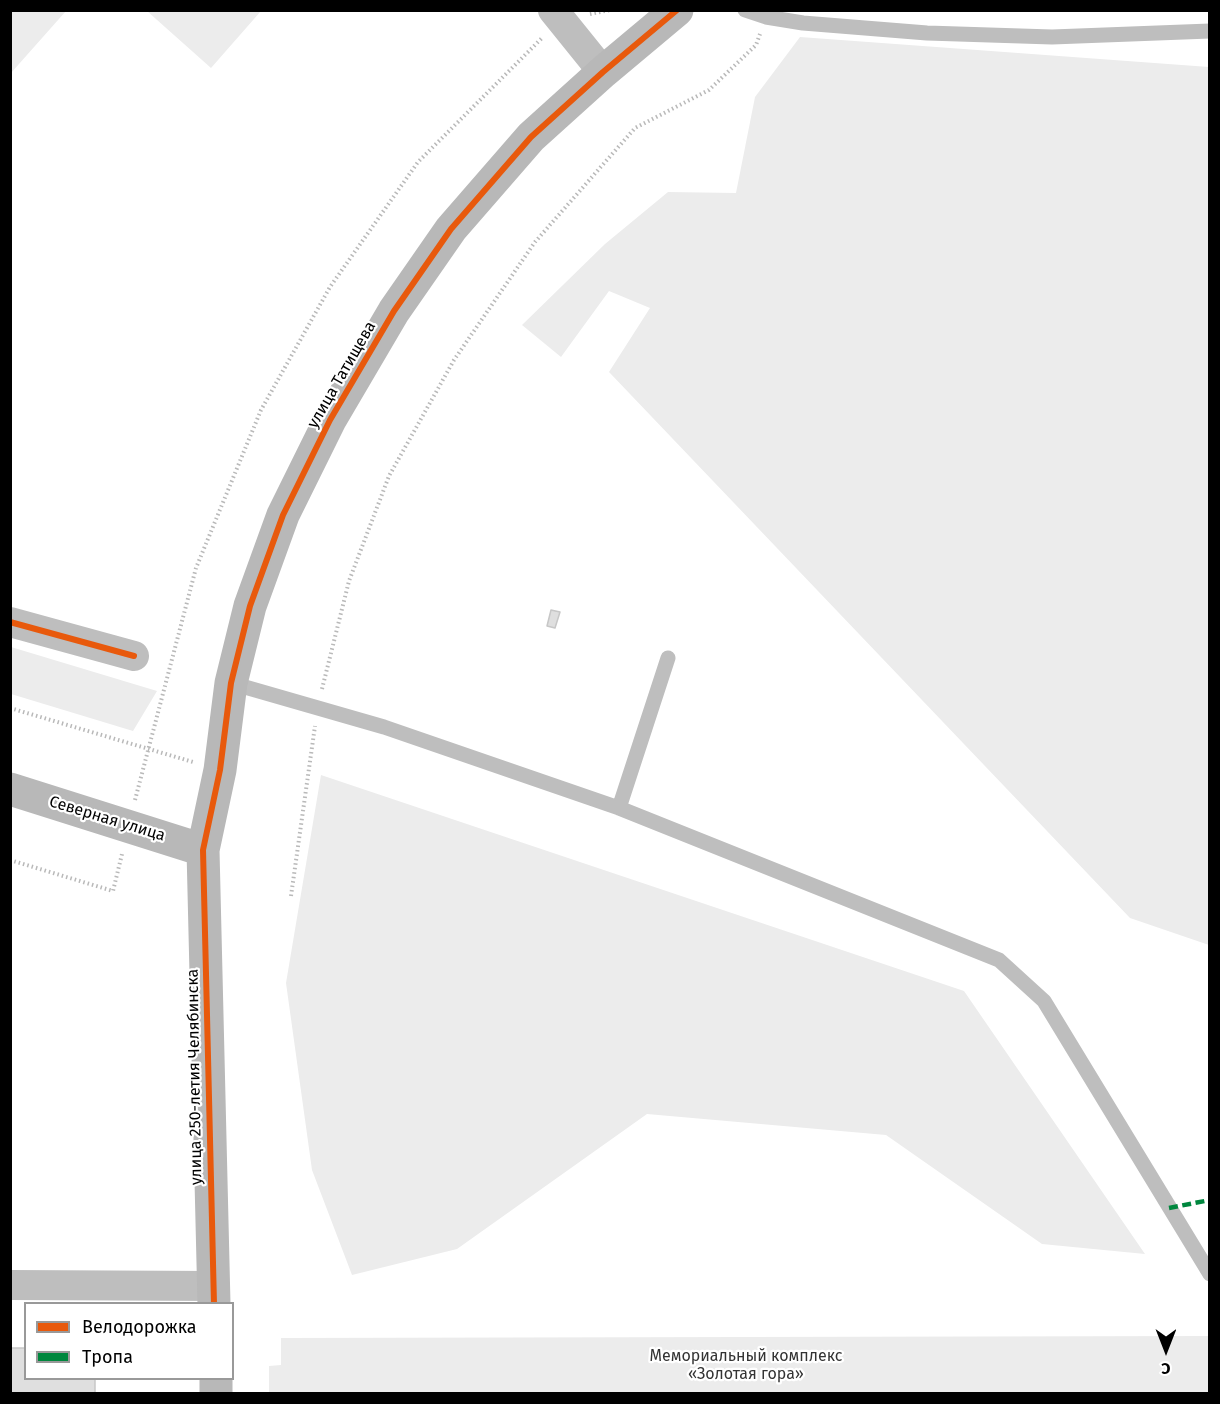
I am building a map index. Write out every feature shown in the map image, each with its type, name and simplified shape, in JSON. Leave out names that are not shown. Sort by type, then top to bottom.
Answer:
[{"type":"street","points":[[553,10],[603,72]]},
{"type":"street","name":"улица Татищева","points":[[203,849],[220,770],[231,683],[250,606],[283,515],[330,420],[394,311],[458,220],[531,137],[677,10]]},
{"type":"street","points":[[10,622],[134,656]]},
{"type":"street","name":"Северная улица","points":[[10,789],[203,849]]},
{"type":"street","name":"улица 250-летия Челябинска","points":[[203,849],[214,1295]]},
{"type":"street","points":[[10,1285],[214,1295]]},
{"type":"lane","points":[[745,10],[766,17],[812,24],[927,33],[1052,37],[1209,32]]},
{"type":"lane","points":[[619,808],[668,658]]},
{"type":"lane","points":[[231,683],[384,727],[619,808],[999,960],[1044,1001],[1209,1274]]},
{"type":"path","points":[[291,896],[318,707],[349,581],[389,476],[454,360],[535,242],[635,128],[709,90],[756,45],[766,17]]},
{"type":"path","points":[[10,708],[220,770]]},
{"type":"green space","points":[[10,11],[66,11],[11,73]]},
{"type":"green space","points":[[147,11],[261,11],[211,68]]},
{"type":"green space","points":[[800,37],[1209,67],[1209,945],[1130,918],[609,372],[650,308],[609,291],[561,357],[522,325],[605,244],[668,192],[736,193],[755,97]]},
{"type":"green space","points":[[10,647],[157,691],[133,731],[11,694]]},
{"type":"green space","points":[[321,775],[964,991],[1145,1254],[1042,1244],[886,1135],[647,1114],[457,1249],[352,1275],[312,1170],[286,983]]},
{"type":"green space","name":"Мемориальный комплекс «Золотая гора»","points":[[1209,1336],[1209,1393],[269,1393],[269,1366],[281,1365],[281,1338]]},
{"type":"building","points":[[551,610],[560,612],[555,628],[547,626]]},
{"type":"building","points":[[10,1348],[24,1348],[24,1380],[95,1380],[95,1394],[10,1394]]},
{"type":"marked path","points":[[1169,1208],[1210,1200]]},
{"type":"cycle path","points":[[214,1302],[203,850],[220,770],[231,683],[250,606],[283,515],[330,420],[394,311],[451,229],[531,137],[677,10]]},
{"type":"cycle path","points":[[10,622],[134,656]]}]
